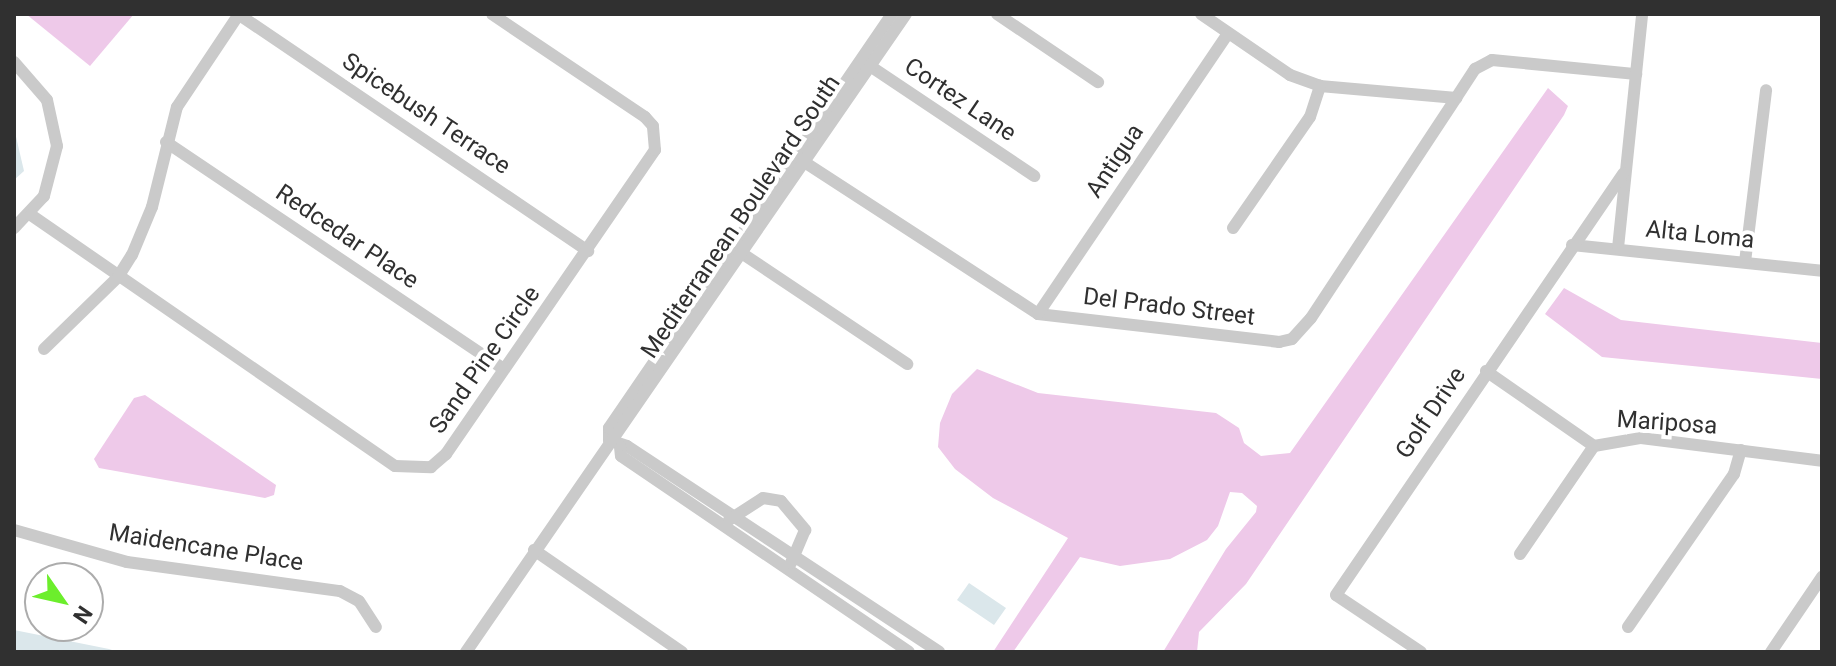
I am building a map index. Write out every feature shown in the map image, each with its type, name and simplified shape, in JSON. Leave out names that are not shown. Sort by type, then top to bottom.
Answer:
[{"type":"street","name":"Spicebush Terrace","points":[[238,14],[588,251]]},
{"type":"street","points":[[44,349],[118,277],[147,223],[177,107],[238,14]]},
{"type":"street","name":"Sand Pine Circle","points":[[31,215],[395,466],[431,467],[446,454],[651,162],[657,139],[653,126],[492,14]]},
{"type":"street","name":"Mediterranean Boulevard South","points":[[468,651],[534,550],[614,444],[738,250],[865,63],[892,14]]},
{"type":"street","name":"Mediterranean Boulevard South","points":[[865,63],[906,14]]},
{"type":"street","points":[[997,14],[1098,82]]},
{"type":"street","points":[[1201,14],[1290,75],[1320,86],[1456,98],[1475,69],[1492,60],[1636,74]]},
{"type":"street","name":"Golf Drive","points":[[1618,248],[1623,174],[1642,14]]},
{"type":"street","name":"Antigua","points":[[1038,314],[1228,33]]},
{"type":"street","points":[[14,62],[47,100],[56,133],[54,171],[31,215],[14,228]]},
{"type":"street","name":"Cortez Lane","points":[[865,63],[1034,176]]},
{"type":"street","points":[[1233,228],[1310,117],[1320,86]]},
{"type":"street","points":[[1745,262],[1766,90]]},
{"type":"street","name":"Del Prado Street","points":[[800,159],[1038,314],[1279,342],[1292,339],[1456,98]]},
{"type":"street","name":"Redcedar Place","points":[[166,142],[504,369]]},
{"type":"street","name":"Golf Drive","points":[[1421,652],[1336,595],[1623,174]]},
{"type":"street","name":"Alta Loma","points":[[1572,245],[1822,271]]},
{"type":"street","points":[[738,250],[907,364]]},
{"type":"street","name":"Mariposa","points":[[1486,371],[1594,446],[1641,438],[1822,461]]},
{"type":"street","points":[[614,444],[621,456],[728,521],[795,556],[939,652]]},
{"type":"street","points":[[1520,554],[1594,446]]},
{"type":"street","points":[[1628,627],[1734,474],[1741,450]]},
{"type":"street","points":[[728,521],[763,498],[781,501],[805,530],[787,569]]},
{"type":"street","points":[[728,521],[787,569],[909,652]]},
{"type":"street","name":"Maidencane Place","points":[[14,530],[127,562],[340,591],[359,601],[376,627]]},
{"type":"street","points":[[534,550],[682,652]]},
{"type":"street","points":[[1771,652],[1820,584]]},
{"type":"shaded area","points":[[26,14],[134,14],[90,66]]},
{"type":"shaded area","points":[[1548,88],[1568,106],[1564,115],[1246,584],[1199,632],[1197,652],[1163,652],[1226,549],[1256,512],[1257,506],[1242,493],[1230,492],[1218,526],[1207,540],[1170,559],[1120,566],[1080,557],[1013,652],[993,652],[1068,538],[993,498],[955,469],[938,447],[940,423],[952,394],[977,369],[1038,393],[1216,413],[1239,428],[1244,443],[1261,456],[1290,453]]},
{"type":"shaded area","points":[[14,128],[24,171],[14,180]]},
{"type":"shaded area","points":[[1564,288],[1621,320],[1822,343],[1822,379],[1602,357],[1545,314]]},
{"type":"shaded area","points":[[145,395],[276,485],[274,495],[265,498],[99,468],[94,459],[134,398]]},
{"type":"shaded area","points":[[969,583],[1006,608],[994,625],[957,600]]},
{"type":"shaded area","points":[[14,630],[24,632],[24,642],[74,642],[118,652],[14,652]]}]
